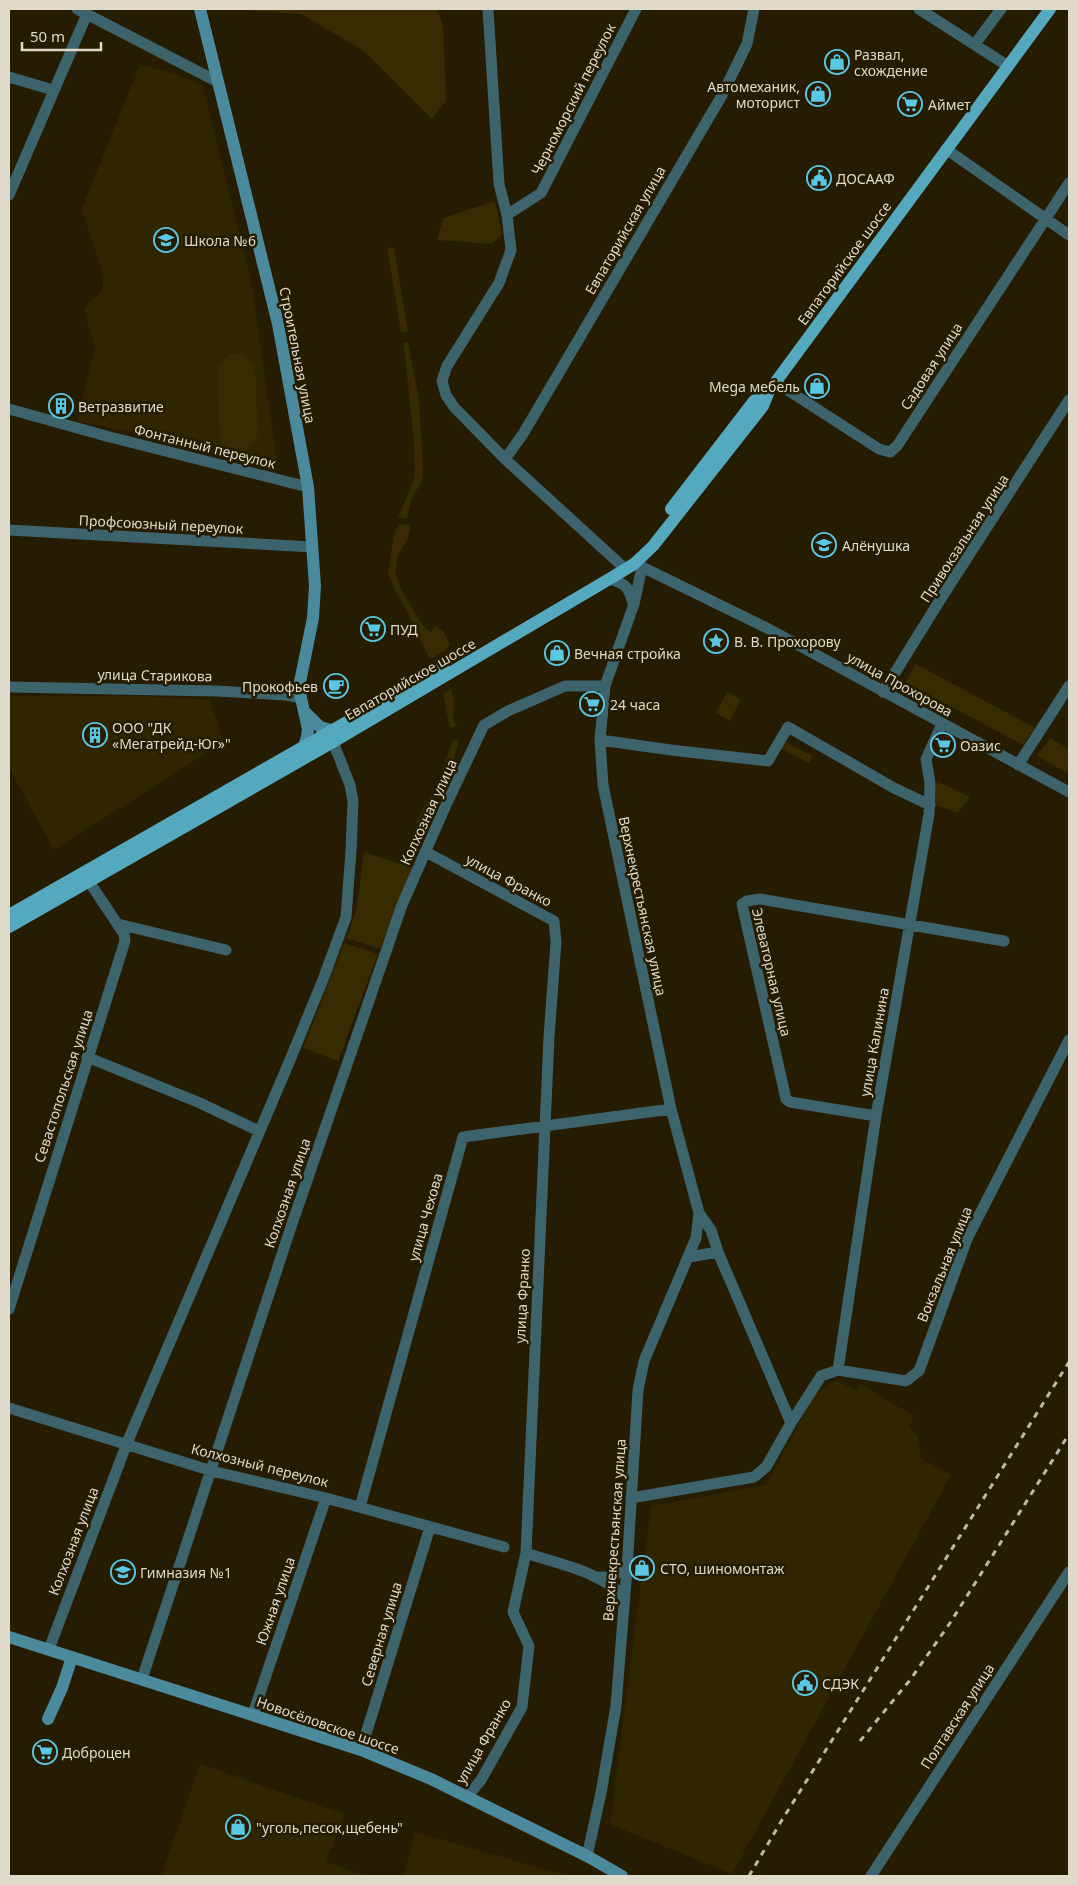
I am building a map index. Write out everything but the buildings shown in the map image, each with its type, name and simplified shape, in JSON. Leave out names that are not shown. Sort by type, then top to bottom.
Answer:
[{"type":"main road","name":"Евпаторийское шоссе","points":[[9,915],[304,746],[332,736],[638,565],[763,406],[772,386],[1050,9]]},
{"type":"main road","name":"Евпаторийское шоссе","points":[[9,927],[621,564],[647,541],[754,401],[772,386]]},
{"type":"street","name":"Строительная улица","points":[[200,9],[278,324],[308,487],[315,586],[313,618],[300,682],[301,698],[308,729],[304,746]]},
{"type":"street","points":[[488,9],[499,184],[512,243],[510,257],[499,283],[447,366],[442,381],[446,395],[454,407],[505,459],[621,564]]},
{"type":"street","name":"Черноморский переулок","points":[[507,215],[542,193],[636,9]]},
{"type":"street","name":"Евпаторийская улица","points":[[505,459],[523,434],[720,97],[747,44],[754,9]]},
{"type":"street","points":[[919,9],[1008,66]]},
{"type":"street","points":[[975,44],[1001,9]]},
{"type":"street","points":[[9,195],[82,11],[218,82]]},
{"type":"street","points":[[9,77],[52,90]]},
{"type":"street","points":[[946,149],[1069,235]]},
{"type":"street","name":"Садовая улица","points":[[772,386],[879,449],[890,452],[896,446],[1069,184]]},
{"type":"street","name":"Привокзальная улица","points":[[883,692],[1069,400]]},
{"type":"street","name":"Фонтанный переулок","points":[[9,409],[106,436],[308,487]]},
{"type":"street","name":"Профсоюзный переулок","points":[[9,530],[312,546]]},
{"type":"street","name":"Верхнекрестьянская улица","points":[[638,565],[634,604],[605,686],[600,740],[602,785],[671,1109],[699,1213],[711,1230],[718,1252],[790,1423]]},
{"type":"street","name":"улица Прохорова","points":[[638,565],[765,627],[1069,792]]},
{"type":"street","points":[[610,579],[625,585],[630,590],[634,604]]},
{"type":"street","name":"Колхозная улица","points":[[142,1679],[292,1224],[402,905],[484,725],[508,711],[565,686],[605,686]]},
{"type":"street","points":[[1018,765],[1069,686]]},
{"type":"street","name":"улица Старикова","points":[[9,687],[216,691],[286,695],[301,698]]},
{"type":"street","points":[[305,712],[332,736]]},
{"type":"street","name":"улица Калинина","points":[[838,1370],[876,1116],[930,805],[930,783],[926,759],[942,724]]},
{"type":"street","points":[[600,740],[768,761],[788,727],[894,788],[930,805]]},
{"type":"street","name":"Колхозная улица","points":[[49,1649],[127,1443],[324,977],[346,917],[351,851],[352,801],[350,785],[332,736]]},
{"type":"street","name":"улица Франко","points":[[424,856],[554,921],[556,942],[548,1037],[526,1553],[513,1612],[529,1646],[522,1707],[481,1780],[467,1796]]},
{"type":"street","name":"Севастопольская улица","points":[[9,1309],[87,1057],[125,942],[124,934],[88,880]]},
{"type":"street","name":"Элеваторная улица","points":[[876,1116],[790,1102],[786,1099],[742,904],[747,901],[760,900],[1004,940]]},
{"type":"street","points":[[118,924],[226,950]]},
{"type":"street","name":"Вокзальная улица","points":[[838,1370],[906,1381],[919,1371],[967,1239],[1069,1040]]},
{"type":"street","points":[[87,1057],[200,1103],[259,1131]]},
{"type":"street","name":"улица Чехова","points":[[360,1507],[463,1137],[671,1109]]},
{"type":"street","name":"Верхнекрестьянская улица","points":[[587,1856],[602,1793],[616,1706],[638,1390],[644,1361],[696,1238],[699,1213]]},
{"type":"street","points":[[689,1257],[718,1252]]},
{"type":"street","points":[[631,1498],[754,1477],[766,1467],[790,1423],[821,1376],[838,1370]]},
{"type":"street","name":"Колхозный переулок","points":[[9,1408],[212,1470],[326,1498],[504,1547]]},
{"type":"street","name":"Южная улица","points":[[253,1714],[326,1498]]},
{"type":"street","name":"Северная улица","points":[[361,1750],[430,1527]]},
{"type":"street","points":[[526,1553],[597,1577],[609,1583],[625,1598]]},
{"type":"street","points":[[597,1577],[609,1578],[627,1569]]},
{"type":"street","name":"Полтавская улица","points":[[871,1876],[1069,1572]]},
{"type":"street","name":"Новосёловское шоссе","points":[[9,1637],[361,1750],[467,1796],[587,1856],[622,1876]]},
{"type":"street","points":[[48,1719],[62,1688],[72,1656]]},
{"type":"shaded area","points":[[225,9],[437,9],[443,25],[446,101],[432,119],[364,51],[301,14]]},
{"type":"shaded area","name":"Школа №6","points":[[140,65],[176,74],[203,86],[251,280],[277,462],[77,421],[95,349],[84,308],[99,294],[103,285],[102,272],[82,208]]},
{"type":"shaded area","points":[[495,201],[502,235],[491,244],[437,240],[443,218]]},
{"type":"shaded area","points":[[387,247],[394,248],[408,332],[401,333]]},
{"type":"shaded area","points":[[408,342],[419,400],[423,469],[422,482],[412,497],[407,518],[398,518],[415,476],[414,442],[403,343]]},
{"type":"shaded area","points":[[244,353],[255,365],[258,434],[247,451],[232,452],[220,441],[217,367],[229,354]]},
{"type":"shaded area","points":[[400,524],[411,525],[407,541],[398,555],[395,572],[402,591],[423,626],[431,633],[434,626],[443,631],[450,645],[446,650],[430,659],[388,573],[395,530]]},
{"type":"shaded area","points":[[916,664],[1035,728],[1023,745],[905,682]]},
{"type":"shaded area","points":[[451,689],[454,701],[453,718],[457,726],[450,728],[443,694]]},
{"type":"shaded area","points":[[727,692],[741,699],[730,721],[716,713]]},
{"type":"shaded area","points":[[9,696],[141,696],[210,700],[224,742],[54,850],[9,768]]},
{"type":"shaded area","points":[[1050,738],[1069,749],[1069,774],[1037,756]]},
{"type":"shaded area","points":[[453,740],[459,740],[451,769],[424,825],[416,822],[440,778]]},
{"type":"shaded area","points":[[786,742],[813,756],[809,763],[782,749]]},
{"type":"shaded area","points":[[937,781],[970,797],[958,813],[933,804]]},
{"type":"shaded area","points":[[364,852],[413,868],[380,949],[346,938],[356,912]]},
{"type":"shaded area","points":[[344,943],[378,954],[338,1061],[303,1048]]},
{"type":"shaded area","points":[[835,1380],[856,1390],[860,1384],[914,1416],[909,1427],[917,1435],[922,1459],[951,1475],[732,1874],[610,1824],[651,1506],[766,1485],[814,1395]]},
{"type":"shaded area","points":[[200,1764],[344,1814],[326,1862],[366,1876],[320,1876],[327,1858],[319,1876],[161,1876]]},
{"type":"shaded area","points":[[415,1832],[568,1876],[404,1876]]},
{"type":"railway","points":[[749,1876],[782,1820],[1069,1362]]},
{"type":"railway","points":[[860,1741],[910,1680],[950,1623],[1069,1434]]},
{"type":"place","name":"Развал, схождение","points":[[837,62]]},
{"type":"place","name":"Автомеханик, моторист","points":[[818,94]]},
{"type":"place","name":"Аймет","points":[[910,104]]},
{"type":"place","name":"ДОСААФ","points":[[819,178]]},
{"type":"place","name":"Школа №6","points":[[166,240]]},
{"type":"place","name":"Mega мебель","points":[[817,386]]},
{"type":"place","name":"Ветразвитие","points":[[61,406]]},
{"type":"place","name":"Алёнушка","points":[[824,545]]},
{"type":"place","name":"ПУД","points":[[373,629]]},
{"type":"place","name":"В. В. Прохорову","points":[[716,641]]},
{"type":"place","name":"Вечная стройка","points":[[557,653]]},
{"type":"place","name":"Прокофьев","points":[[336,686]]},
{"type":"place","name":"24 часа","points":[[592,704]]},
{"type":"place","name":"ООО \"ДК «Мегатрейд-Юг»\"","points":[[95,735]]},
{"type":"place","name":"Оазис","points":[[943,745]]},
{"type":"place","name":"СТО, шиномонтаж","points":[[642,1568]]},
{"type":"place","name":"Гимназия №1","points":[[123,1572]]},
{"type":"place","name":"СДЭК","points":[[805,1683]]},
{"type":"place","name":"Доброцен","points":[[45,1752]]},
{"type":"place","name":"\"уголь,песок,щебень\"","points":[[238,1827]]}]
